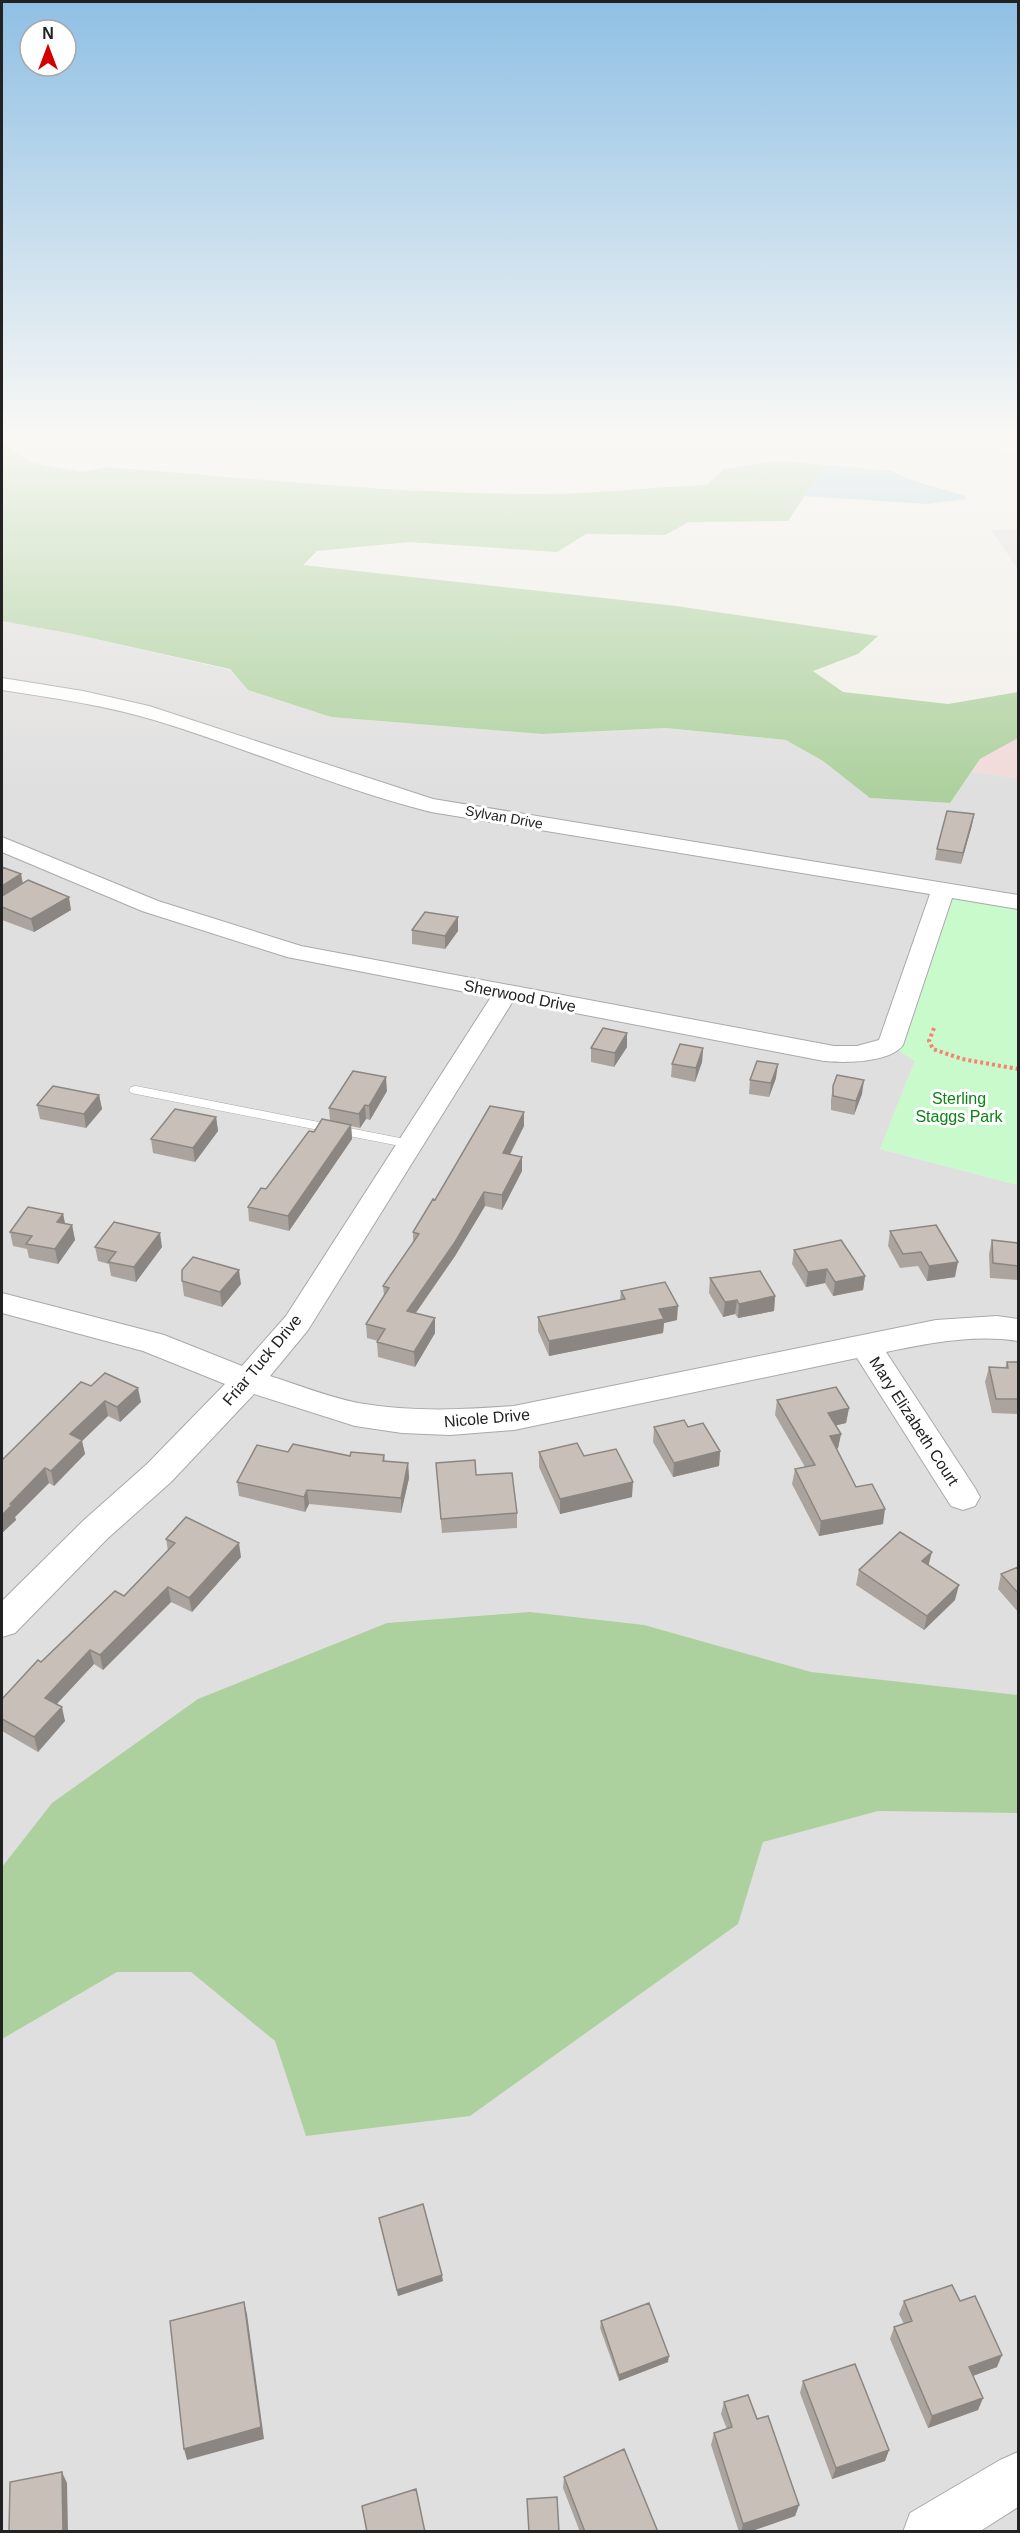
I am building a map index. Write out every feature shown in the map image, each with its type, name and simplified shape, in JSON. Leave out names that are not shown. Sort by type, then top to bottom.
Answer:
[{"type":"street","name":"Sylvan Drive","points":[[2,684],[107,701],[162,716],[338,777],[431,805],[1018,902]]},
{"type":"street","name":"Sherwood Drive","points":[[2,844],[150,906],[286,949],[506,993],[824,1053],[852,1056],[869,1053],[890,1045],[943,889]]},
{"type":"street","name":"Friar Tuck Drive","points":[[2,1623],[96,1530],[159,1473],[248,1381],[297,1323],[506,993]]},
{"type":"street","name":"Nicole Drive","points":[[2,1303],[153,1343],[248,1381],[355,1414],[402,1421],[450,1423],[514,1419],[617,1395],[936,1331],[996,1327],[1018,1330]]},
{"type":"street","name":"Mary Elizabeth Court","points":[[865,1346],[963,1497]]},
{"type":"street","points":[[929,2532],[1018,2478]]},
{"type":"lane","points":[[136,1090],[410,1144]]},
{"type":"path","points":[[934,1028],[928,1041],[933,1049],[962,1059],[1018,1069]]},
{"type":"shaded area","points":[[1008,554],[1018,554],[1018,569]]},
{"type":"shaded area","points":[[2,621],[78,635],[230,670],[248,690],[331,717],[542,734],[666,728],[787,740],[823,761],[870,798],[949,803],[972,771],[1018,778],[1018,902],[943,890],[890,1045],[915,1061],[880,1149],[1018,1185],[1018,2531],[2,2531]]},
{"type":"shaded area","points":[[1018,738],[1018,778],[972,771],[980,759]]},
{"type":"green space","points":[[2,554],[314,554],[303,565],[676,606],[878,636],[858,654],[813,671],[843,692],[948,704],[1018,692],[1018,738],[980,759],[950,803],[870,798],[823,761],[786,740],[666,728],[542,734],[331,717],[248,690],[230,669],[78,635],[2,621]]},
{"type":"green space","name":"Sterling Staggs Park","points":[[943,889],[1018,902],[1018,1185],[880,1149],[915,1061],[890,1045]]},
{"type":"green space","points":[[530,1612],[644,1625],[811,1672],[1018,1695],[1018,1813],[878,1811],[763,1842],[738,1924],[470,2116],[306,2136],[275,2041],[191,1972],[117,1972],[2,2039],[2,1867],[52,1803],[198,1699],[387,1623]]},
{"type":"building","points":[[947,811],[974,814],[963,853],[937,849]]},
{"type":"building","points":[[2,867],[21,874],[2,886]]},
{"type":"building","points":[[28,880],[69,897],[31,919],[2,907],[2,896]]},
{"type":"building","points":[[425,912],[458,917],[445,936],[412,930]]},
{"type":"building","points":[[603,1028],[627,1033],[615,1053],[591,1048]]},
{"type":"building","points":[[680,1044],[703,1048],[696,1068],[672,1064]]},
{"type":"building","points":[[757,1061],[778,1064],[771,1083],[750,1080]]},
{"type":"building","points":[[353,1071],[386,1077],[369,1106],[365,1105],[359,1114],[329,1108]]},
{"type":"building","points":[[837,1075],[864,1080],[856,1101],[833,1096],[833,1086]]},
{"type":"building","points":[[53,1086],[99,1095],[84,1114],[37,1105]]},
{"type":"building","points":[[490,1106],[524,1112],[503,1153],[522,1157],[502,1195],[484,1192],[455,1242],[407,1311],[435,1318],[414,1352],[377,1342],[385,1329],[366,1324],[389,1288],[383,1286],[419,1234],[413,1232],[433,1199],[435,1200]]},
{"type":"building","points":[[175,1109],[216,1117],[193,1148],[151,1139]]},
{"type":"building","points":[[322,1119],[351,1125],[288,1216],[248,1207],[261,1188],[266,1189],[309,1131],[314,1132]]},
{"type":"building","points":[[28,1207],[63,1214],[57,1222],[72,1225],[55,1249],[26,1244],[32,1236],[10,1232]]},
{"type":"building","points":[[114,1222],[160,1233],[134,1267],[108,1262],[116,1252],[95,1247]]},
{"type":"building","points":[[936,1225],[958,1262],[929,1266],[921,1252],[903,1254],[890,1231]]},
{"type":"building","points":[[841,1240],[865,1276],[835,1282],[827,1269],[808,1272],[794,1250]]},
{"type":"building","points":[[992,1240],[1018,1243],[1018,1266],[993,1263]]},
{"type":"building","points":[[193,1257],[239,1270],[220,1292],[182,1281],[182,1270]]},
{"type":"building","points":[[760,1271],[775,1296],[739,1304],[737,1300],[725,1302],[710,1278]]},
{"type":"building","points":[[665,1282],[678,1306],[659,1309],[664,1319],[549,1341],[538,1317],[625,1299],[621,1291]]},
{"type":"building","points":[[1007,1362],[1018,1362],[1018,1399],[996,1399],[989,1367],[1008,1368]]},
{"type":"building","points":[[105,1373],[138,1388],[117,1407],[105,1401],[70,1434],[82,1440],[51,1471],[45,1468],[2,1515],[2,1460],[81,1382],[91,1386]]},
{"type":"building","points":[[836,1387],[849,1408],[828,1413],[841,1434],[830,1436],[856,1487],[872,1484],[885,1509],[821,1521],[795,1469],[815,1465],[777,1400]]},
{"type":"building","points":[[684,1420],[688,1427],[703,1423],[720,1451],[674,1463],[654,1427]]},
{"type":"building","points":[[577,1443],[584,1456],[616,1449],[633,1482],[560,1499],[539,1452]]},
{"type":"building","points":[[293,1444],[350,1456],[351,1452],[384,1455],[383,1461],[408,1463],[401,1498],[307,1490],[304,1497],[237,1482],[257,1445],[288,1452]]},
{"type":"building","points":[[475,1460],[476,1475],[512,1473],[517,1513],[441,1519],[436,1463]]},
{"type":"building","points":[[186,1517],[239,1543],[189,1598],[168,1587],[100,1655],[90,1650],[45,1698],[62,1707],[34,1737],[2,1719],[2,1699],[38,1660],[41,1662],[115,1591],[124,1596],[175,1543],[166,1539]]},
{"type":"building","points":[[900,1532],[932,1552],[922,1561],[959,1585],[927,1616],[859,1570]]},
{"type":"building","points":[[1018,1567],[1018,1593],[1001,1574]]},
{"type":"building","points":[[423,2204],[442,2275],[397,2290],[379,2218]]},
{"type":"building","points":[[952,2285],[960,2301],[975,2296],[1002,2355],[969,2367],[983,2398],[932,2416],[894,2327],[912,2321],[904,2301]]},
{"type":"building","points":[[244,2302],[261,2427],[184,2449],[170,2321]]},
{"type":"building","points":[[649,2303],[669,2356],[619,2375],[601,2321]]},
{"type":"building","points":[[855,2364],[889,2450],[836,2468],[803,2381]]},
{"type":"building","points":[[748,2395],[757,2419],[768,2416],[799,2505],[743,2524],[714,2433],[732,2427],[724,2402]]},
{"type":"building","points":[[624,2449],[658,2532],[585,2532],[564,2477]]},
{"type":"building","points":[[62,2472],[63,2532],[9,2532],[10,2482]]},
{"type":"building","points":[[416,2489],[425,2532],[367,2532],[362,2506]]},
{"type":"building","points":[[557,2497],[559,2532],[529,2532],[527,2499]]}]
